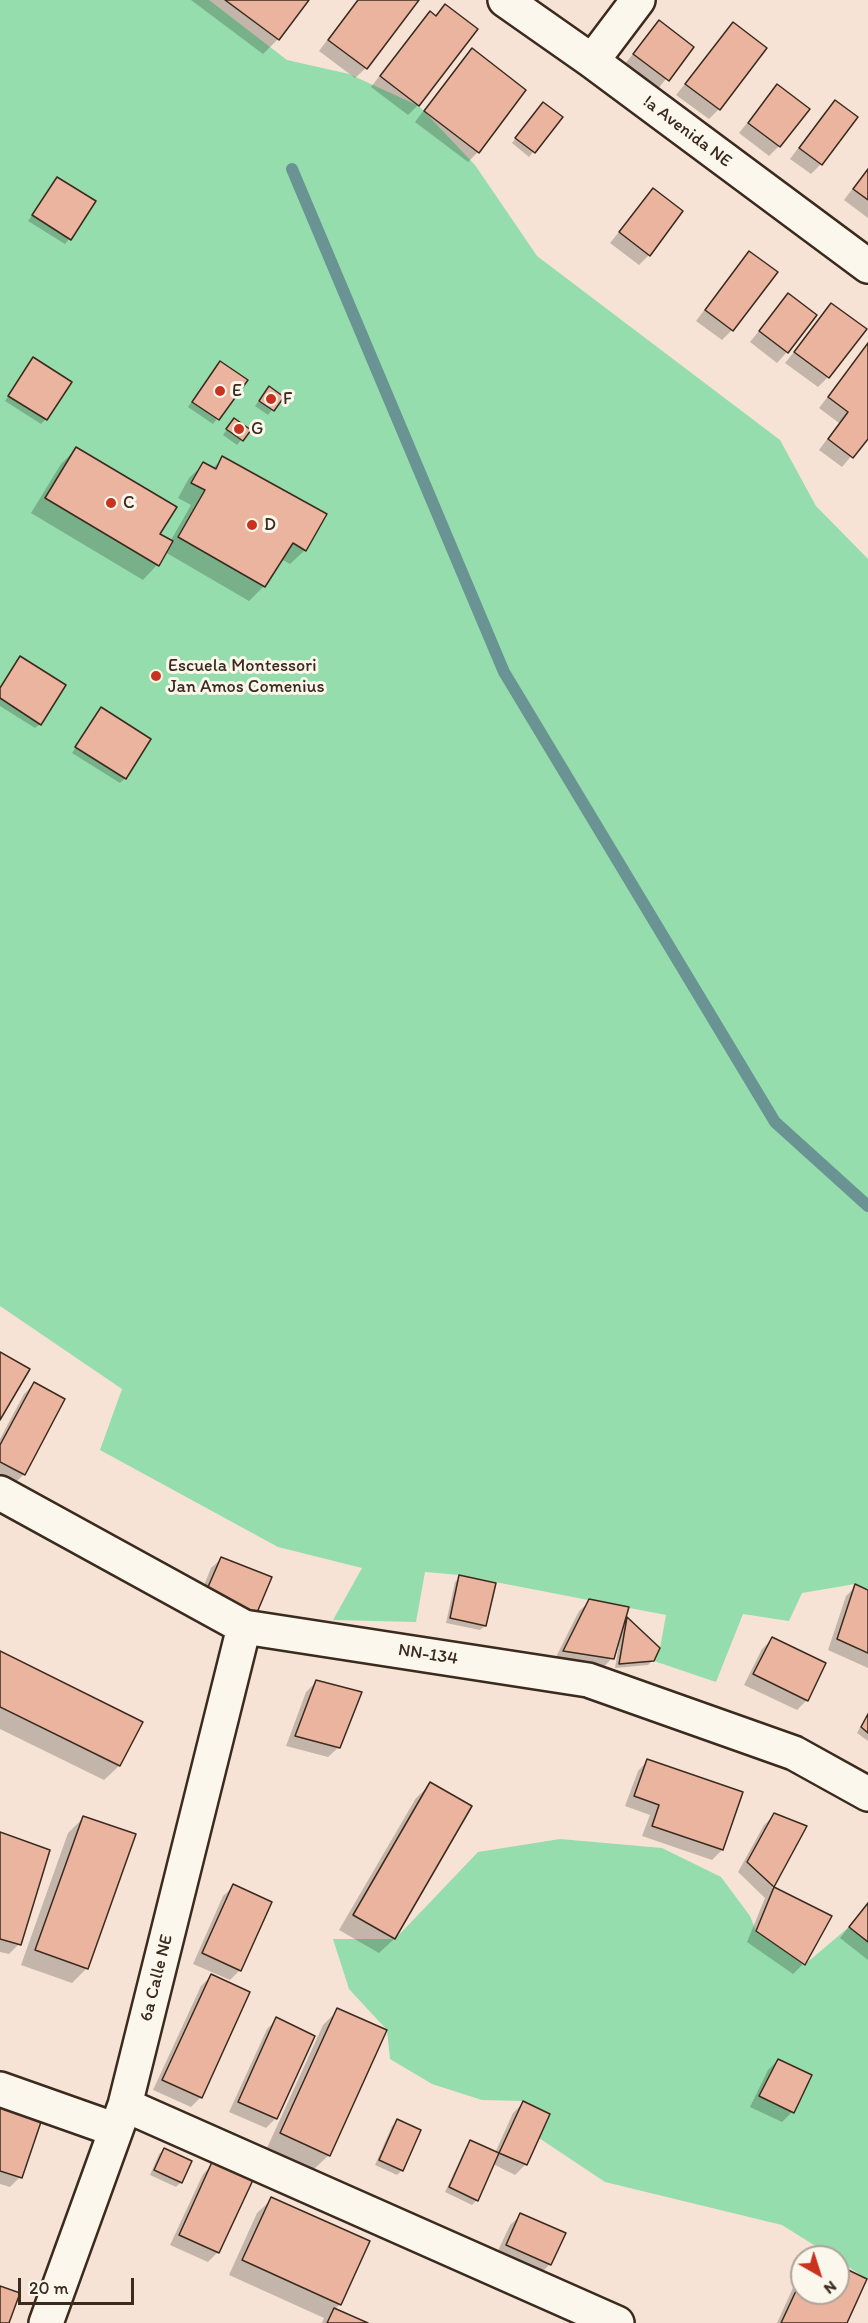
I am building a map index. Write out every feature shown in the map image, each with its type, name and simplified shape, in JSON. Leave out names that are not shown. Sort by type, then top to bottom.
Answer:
[{"type":"street","name":"!a Avenida NE","points":[[505,0],[592,61],[868,266]]},
{"type":"street","points":[[592,61],[638,0]]},
{"type":"street","name":"NN-134","points":[[0,1493],[244,1627],[588,1680],[794,1753],[868,1794]]},
{"type":"street","name":"6a Calle NE","points":[[46,2323],[120,2117],[244,1627]]},
{"type":"street","points":[[0,2090],[120,2117],[617,2323]]},
{"type":"green space","points":[[0,0],[209,0],[287,60],[349,74],[419,106],[475,165],[537,256],[780,440],[816,506],[868,559],[868,1590],[855,1584],[802,1593],[789,1621],[743,1614],[716,1682],[654,1661],[660,1648],[666,1615],[459,1575],[425,1572],[416,1622],[333,1620],[362,1568],[278,1547],[100,1450],[122,1389],[0,1306]]},
{"type":"green space","points":[[560,1839],[662,1848],[721,1877],[750,1916],[756,1931],[804,1965],[849,1927],[868,1942],[868,2280],[850,2268],[850,2245],[814,2245],[782,2225],[605,2182],[539,2138],[549,2114],[523,2101],[482,2100],[432,2084],[390,2059],[387,2030],[349,1989],[333,1939],[395,1939],[478,1852]]},
{"type":"building","points":[[225,0],[309,0],[279,40]]},
{"type":"building","points":[[358,0],[419,0],[367,69],[328,40]]},
{"type":"building","points":[[445,4],[478,29],[419,106],[380,76],[430,11],[436,16]]},
{"type":"building","points":[[659,20],[694,47],[669,81],[633,54]]},
{"type":"building","points":[[733,22],[767,48],[720,110],[685,84]]},
{"type":"building","points":[[472,48],[526,90],[479,153],[424,111]]},
{"type":"building","points":[[777,84],[810,109],[780,147],[748,123]]},
{"type":"building","points":[[835,100],[858,117],[822,165],[799,148]]},
{"type":"building","points":[[543,102],[563,117],[535,153],[515,138]]},
{"type":"building","points":[[868,169],[868,200],[853,189]]},
{"type":"building","points":[[57,177],[96,201],[71,240],[32,215]]},
{"type":"building","points":[[653,188],[683,211],[650,256],[619,232]]},
{"type":"building","points":[[749,251],[778,272],[733,331],[705,310]]},
{"type":"building","points":[[788,293],[817,315],[788,353],[759,331]]},
{"type":"building","points":[[831,303],[867,329],[829,378],[794,352]]},
{"type":"building","points":[[868,343],[868,439],[853,458],[828,439],[848,412],[828,397]]},
{"type":"building","points":[[33,357],[72,382],[47,420],[8,396]]},
{"type":"building","name":"E","points":[[220,361],[248,380],[219,420],[192,402]]},
{"type":"building","name":"F","points":[[269,386],[284,397],[274,411],[259,401]]},
{"type":"building","name":"G","points":[[234,418],[251,430],[243,441],[226,429]]},
{"type":"building","name":"C","points":[[76,447],[177,507],[160,534],[173,541],[159,566],[45,498]]},
{"type":"building","name":"D","points":[[222,456],[327,514],[306,551],[293,543],[265,587],[178,537],[205,490],[191,483],[203,462],[216,469]]},
{"type":"building","points":[[20,656],[66,685],[41,725],[0,698],[0,688]]},
{"type":"building","points":[[101,707],[151,739],[126,779],[75,747]]},
{"type":"building","points":[[0,1352],[30,1369],[0,1420]]},
{"type":"building","points":[[34,1382],[65,1399],[25,1475],[0,1462],[0,1445]]},
{"type":"building","points":[[221,1557],[272,1577],[256,1615],[205,1594]]},
{"type":"building","points":[[459,1575],[496,1583],[486,1626],[450,1618]]},
{"type":"building","points":[[855,1584],[868,1590],[868,1653],[837,1639]]},
{"type":"building","points":[[589,1599],[629,1607],[614,1659],[563,1651]]},
{"type":"building","points":[[627,1617],[660,1648],[654,1661],[619,1664]]},
{"type":"building","points":[[772,1637],[826,1663],[808,1701],[753,1674]]},
{"type":"building","points":[[0,1651],[143,1722],[120,1766],[0,1707]]},
{"type":"building","points":[[316,1680],[362,1692],[340,1748],[295,1736]]},
{"type":"building","points":[[868,1714],[868,1733],[861,1727]]},
{"type":"building","points":[[647,1759],[743,1792],[723,1850],[652,1826],[659,1805],[634,1796]]},
{"type":"building","points":[[430,1782],[472,1806],[395,1939],[353,1915]]},
{"type":"building","points":[[774,1813],[807,1826],[774,1887],[747,1862]]},
{"type":"building","points":[[83,1816],[136,1834],[88,1969],[35,1950]]},
{"type":"building","points":[[0,1832],[50,1850],[21,1945],[0,1939]]},
{"type":"building","points":[[233,1884],[272,1902],[241,1971],[202,1953]]},
{"type":"building","points":[[774,1887],[832,1916],[805,1965],[756,1931]]},
{"type":"building","points":[[868,1903],[868,1942],[849,1927]]},
{"type":"building","points":[[211,1974],[250,1992],[202,2098],[162,2080]]},
{"type":"building","points":[[337,2008],[387,2030],[330,2156],[280,2133]]},
{"type":"building","points":[[276,2017],[315,2036],[277,2119],[238,2102]]},
{"type":"building","points":[[778,2059],[812,2075],[794,2113],[759,2096]]},
{"type":"building","points":[[523,2101],[550,2114],[527,2165],[499,2153]]},
{"type":"building","points":[[0,2106],[43,2116],[22,2178],[0,2171]]},
{"type":"building","points":[[397,2119],[421,2130],[403,2171],[379,2160]]},
{"type":"building","points":[[470,2140],[499,2153],[478,2201],[449,2187]]},
{"type":"building","points":[[164,2148],[192,2161],[182,2183],[154,2170]]},
{"type":"building","points":[[212,2162],[253,2180],[219,2253],[179,2235]]},
{"type":"building","points":[[271,2197],[370,2241],[341,2305],[242,2260]]},
{"type":"building","points":[[520,2213],[566,2233],[551,2265],[506,2245]]},
{"type":"building","points":[[850,2271],[867,2279],[847,2323],[781,2323],[790,2304],[850,2305]]},
{"type":"building","points":[[0,2286],[20,2293],[9,2323],[0,2323]]},
{"type":"building","points":[[334,2308],[368,2323],[327,2323]]},
{"type":"waterway","points":[[292,169],[504,672],[775,1122],[868,1206]]},
{"type":"place","name":"E","points":[[220,391]]},
{"type":"place","name":"F","points":[[271,399]]},
{"type":"place","name":"G","points":[[239,429]]},
{"type":"place","name":"C","points":[[111,503]]},
{"type":"place","name":"D","points":[[252,525]]},
{"type":"place","name":"Escuela Montessori Jan Amos Comenius","points":[[156,676]]}]
